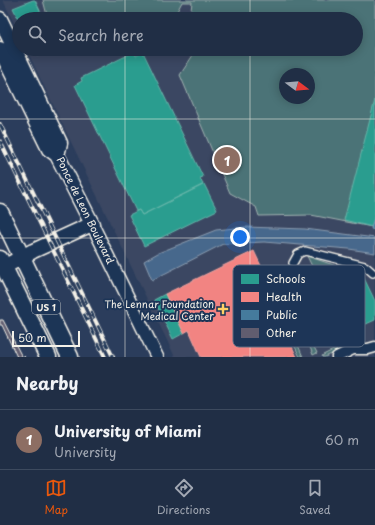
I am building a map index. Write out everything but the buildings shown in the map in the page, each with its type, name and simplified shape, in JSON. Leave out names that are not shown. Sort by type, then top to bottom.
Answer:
[{"type":"highway","name":"US 1","points":[[0,212],[70,357]]},
{"type":"highway","name":"US 1","points":[[1,265],[48,357]]},
{"type":"main road","name":"Ponce de Leon Boulevard","points":[[0,20],[12,45]]},
{"type":"main road","points":[[0,49],[49,149],[57,155]]},
{"type":"main road","name":"Ponce de Leon Boulevard","points":[[18,56],[60,143],[57,155],[92,224]]},
{"type":"main road","points":[[1,265],[22,258],[92,224]]},
{"type":"street","name":"Ponce de Leon Boulevard","points":[[92,224],[157,357]]},
{"type":"street","points":[[293,263],[298,254],[305,251],[361,265]]},
{"type":"street","points":[[365,266],[373,273]]},
{"type":"street","points":[[337,357],[353,349],[372,348]]},
{"type":"street","points":[[360,357],[372,348]]},
{"type":"shaded area","points":[[3,0],[375,0],[375,357],[175,357],[29,56],[363,56],[363,12],[12,12],[12,19]]},
{"type":"shaded area","points":[[245,227],[305,229],[375,238],[375,253],[349,249],[264,242],[223,244],[152,280],[144,261],[158,253],[216,230]]},
{"type":"green space","points":[[43,0],[375,0],[375,213],[372,227],[311,215],[259,216],[256,207],[230,193],[180,75],[192,56],[363,56],[363,12],[191,12],[192,2],[182,2],[177,12],[46,12]]},
{"type":"green space","points":[[307,256],[333,265],[311,265]]},
{"type":"green space","points":[[295,347],[299,347],[303,357],[300,357]]},
{"type":"green space","points":[[310,347],[314,347],[317,353],[313,355]]},
{"type":"green space","points":[[340,347],[346,347],[325,357],[322,357],[323,355]]},
{"type":"railway","points":[[0,124],[113,357]]},
{"type":"railway","points":[[0,141],[105,357]]},
{"type":"place","name":"University of Miami","points":[[227,160]]},
{"type":"place","name":"The Lennar Foundation Medical Center","points":[[223,309]]}]
